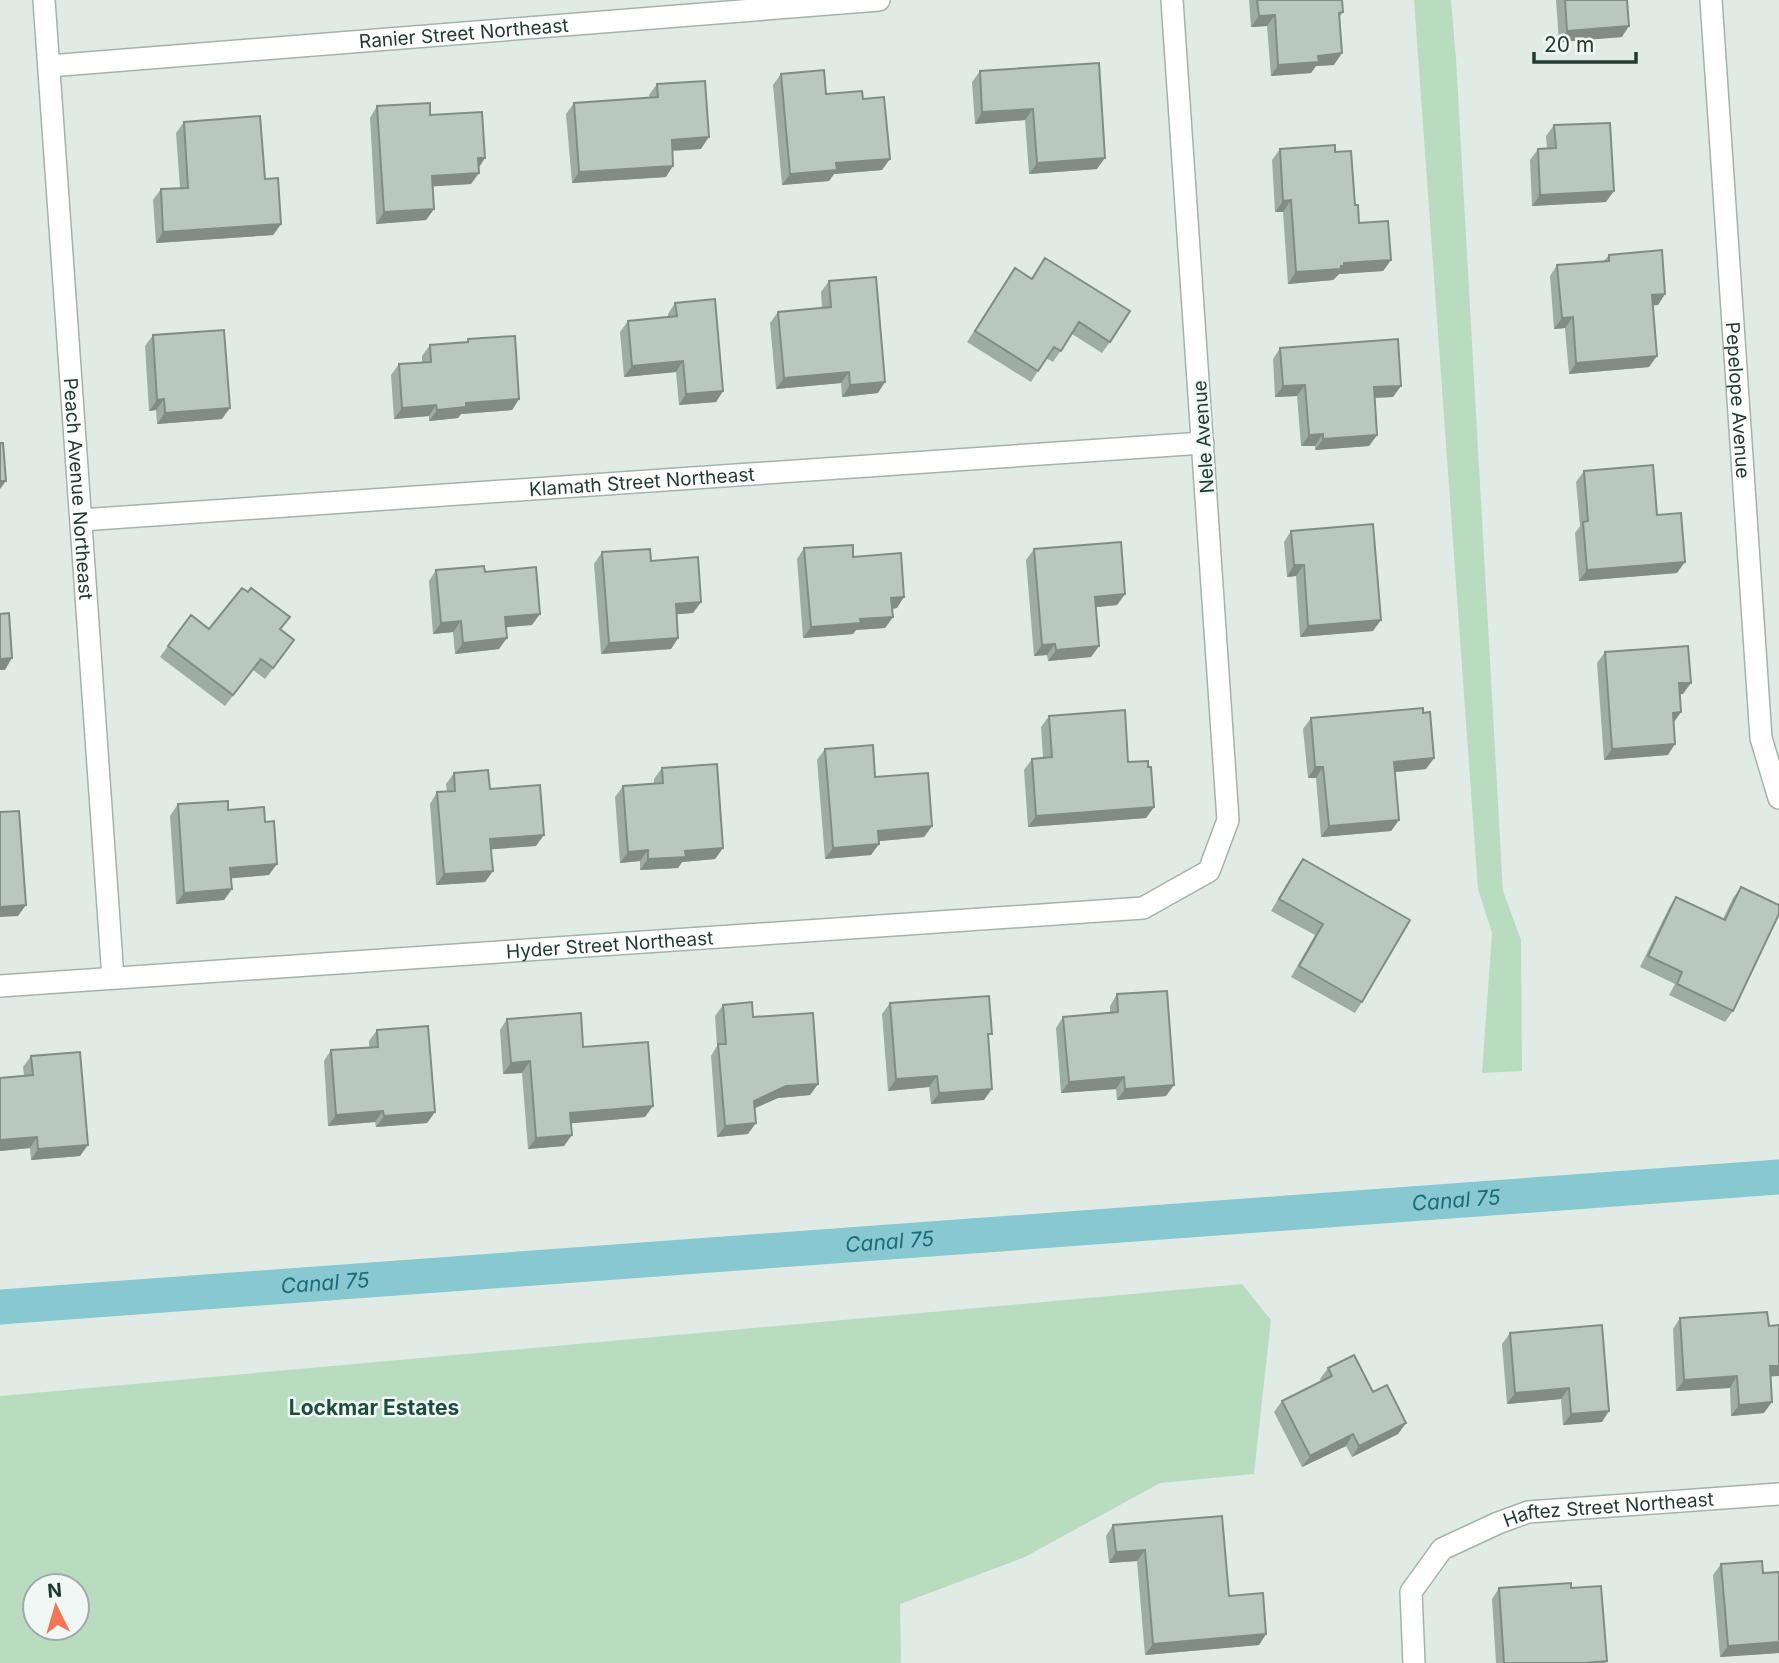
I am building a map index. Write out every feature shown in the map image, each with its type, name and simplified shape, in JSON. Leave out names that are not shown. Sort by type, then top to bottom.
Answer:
[{"type":"street","name":"Peach Avenue Northeast","points":[[44,0],[113,978]]},
{"type":"street","name":"Ranier Street Northeast","points":[[49,66],[879,0]]},
{"type":"street","name":"Nele Avenue","points":[[1172,0],[1228,820],[1209,871]]},
{"type":"street","name":"Pepelope Avenue","points":[[1711,0],[1761,738],[1779,798]]},
{"type":"street","name":"Klamath Street Northeast","points":[[81,520],[1203,443]]},
{"type":"street","name":"Hyder Street Northeast","points":[[0,986],[1143,908],[1209,871]]},
{"type":"street","name":"Haftez Street Northeast","points":[[1413,1663],[1411,1592],[1442,1549],[1498,1522],[1528,1512],[1779,1494]]},
{"type":"green space","points":[[1414,0],[1451,0],[1503,891],[1521,940],[1522,1071],[1482,1073],[1492,933],[1478,889]]},
{"type":"green space","points":[[1242,1284],[1271,1320],[1254,1474],[1160,1483],[1025,1557],[900,1604],[901,1663],[0,1663],[0,1396]]},
{"type":"building","points":[[1257,0],[1342,0],[1343,12],[1339,13],[1342,53],[1318,56],[1319,62],[1278,65],[1275,15],[1259,16]]},
{"type":"building","points":[[1565,0],[1627,0],[1629,26],[1567,31]]},
{"type":"building","points":[[1099,63],[1105,158],[1037,163],[1033,109],[982,112],[980,71]]},
{"type":"building","points":[[824,70],[826,94],[862,91],[863,99],[884,97],[890,159],[836,163],[837,170],[790,174],[781,74]]},
{"type":"building","points":[[705,81],[709,137],[672,140],[673,166],[579,172],[574,103],[658,97],[657,84]]},
{"type":"building","points":[[430,103],[430,115],[482,112],[485,158],[478,158],[479,173],[432,176],[434,209],[384,212],[377,106]]},
{"type":"building","points":[[260,116],[265,179],[278,178],[281,224],[163,232],[161,189],[188,188],[184,122]]},
{"type":"building","points":[[1610,123],[1614,191],[1540,195],[1538,149],[1556,148],[1554,125]]},
{"type":"building","points":[[1335,145],[1335,152],[1351,151],[1359,223],[1388,221],[1391,260],[1344,263],[1341,269],[1296,272],[1291,200],[1283,201],[1280,149]]},
{"type":"building","points":[[1662,250],[1665,294],[1652,295],[1657,356],[1576,363],[1573,317],[1562,318],[1557,265],[1609,261],[1609,255]]},
{"type":"building","points":[[1045,258],[1130,311],[1110,342],[1079,322],[1061,351],[1054,347],[1038,371],[975,331],[1015,268],[1032,279]]},
{"type":"building","points":[[876,277],[885,382],[850,385],[849,372],[784,378],[778,312],[831,307],[829,281]]},
{"type":"building","points":[[715,299],[723,391],[686,394],[683,361],[632,366],[628,321],[677,316],[675,303]]},
{"type":"building","points":[[224,330],[230,408],[165,413],[164,399],[157,400],[153,335]]},
{"type":"building","points":[[515,336],[519,399],[466,403],[466,407],[437,410],[436,405],[402,408],[399,364],[431,362],[430,345]]},
{"type":"building","points":[[1398,339],[1401,386],[1374,387],[1377,435],[1323,439],[1323,434],[1309,435],[1305,385],[1283,386],[1280,348]]},
{"type":"building","points":[[0,443],[3,443],[6,481],[0,481]]},
{"type":"building","points":[[1653,465],[1657,515],[1681,513],[1685,562],[1587,570],[1583,522],[1588,521],[1584,471]]},
{"type":"building","points":[[1373,524],[1381,620],[1308,626],[1304,565],[1294,565],[1291,531]]},
{"type":"building","points":[[1121,542],[1125,594],[1095,597],[1099,646],[1056,650],[1055,644],[1042,645],[1034,549]]},
{"type":"building","points":[[853,545],[853,557],[901,553],[904,597],[891,598],[893,617],[811,627],[804,548]]},
{"type":"building","points":[[650,549],[651,561],[698,557],[701,602],[676,604],[678,638],[609,643],[602,552]]},
{"type":"building","points":[[484,566],[485,572],[536,567],[540,614],[505,617],[507,638],[463,643],[461,621],[441,623],[436,570]]},
{"type":"building","points":[[242,588],[248,592],[251,588],[290,617],[280,629],[294,640],[273,668],[261,659],[233,695],[168,646],[191,615],[209,629]]},
{"type":"building","points":[[9,613],[12,658],[0,659],[0,614]]},
{"type":"building","points":[[1688,646],[1691,683],[1679,683],[1681,712],[1673,713],[1675,744],[1612,749],[1605,652]]},
{"type":"building","points":[[1423,708],[1423,713],[1430,712],[1434,758],[1394,762],[1399,820],[1329,826],[1323,767],[1315,767],[1311,718]]},
{"type":"building","points":[[1125,710],[1128,762],[1148,761],[1148,767],[1151,767],[1154,807],[1036,816],[1032,759],[1052,757],[1049,716]]},
{"type":"building","points":[[873,745],[875,777],[928,773],[932,826],[878,831],[879,844],[833,848],[825,749]]},
{"type":"building","points":[[717,764],[723,848],[685,851],[686,857],[648,859],[648,850],[628,852],[623,786],[663,783],[662,768]]},
{"type":"building","points":[[488,770],[490,789],[540,785],[544,835],[490,839],[493,871],[444,874],[437,792],[455,791],[454,773]]},
{"type":"building","points":[[228,801],[228,810],[264,807],[265,822],[274,821],[277,864],[230,868],[232,889],[184,893],[178,804]]},
{"type":"building","points":[[19,811],[26,905],[0,907],[0,812]]},
{"type":"building","points":[[1303,859],[1410,920],[1362,1002],[1299,966],[1323,924],[1279,899]]},
{"type":"building","points":[[1741,887],[1779,905],[1779,914],[1733,1011],[1677,984],[1682,972],[1648,956],[1676,897],[1725,920]]},
{"type":"building","points":[[1167,991],[1174,1085],[1125,1089],[1124,1077],[1069,1082],[1063,1017],[1118,1012],[1117,994]]},
{"type":"building","points":[[989,996],[992,1034],[988,1034],[992,1089],[939,1093],[937,1076],[896,1079],[890,1003]]},
{"type":"building","points":[[752,1002],[753,1017],[813,1013],[818,1084],[786,1086],[754,1101],[756,1123],[725,1126],[718,1044],[726,1044],[723,1005]]},
{"type":"building","points":[[581,1013],[583,1047],[648,1042],[653,1106],[570,1113],[572,1135],[536,1138],[530,1061],[511,1063],[507,1019]]},
{"type":"building","points":[[428,1026],[435,1112],[384,1116],[383,1111],[336,1115],[331,1050],[378,1047],[377,1030]]},
{"type":"building","points":[[80,1052],[88,1145],[38,1149],[37,1137],[0,1140],[0,1078],[33,1075],[31,1056]]},
{"type":"building","points":[[1767,1312],[1769,1326],[1779,1325],[1779,1366],[1770,1366],[1772,1402],[1739,1405],[1737,1376],[1684,1380],[1680,1318]]},
{"type":"building","points":[[1602,1325],[1609,1411],[1571,1414],[1569,1388],[1515,1393],[1510,1333]]},
{"type":"building","points":[[1354,1355],[1373,1392],[1387,1385],[1406,1423],[1359,1446],[1353,1434],[1310,1456],[1282,1401],[1332,1376],[1328,1368]]},
{"type":"building","points":[[1222,1516],[1229,1596],[1263,1593],[1266,1634],[1153,1644],[1145,1550],[1116,1552],[1113,1525]]},
{"type":"building","points":[[1762,1561],[1763,1573],[1779,1572],[1779,1642],[1728,1646],[1721,1564]]},
{"type":"building","points":[[1571,1583],[1571,1588],[1601,1586],[1607,1661],[1504,1663],[1499,1588]]},
{"type":"waterway","name":"Canal 75","points":[[0,1307],[1779,1177]]},
{"type":"district","name":"Lockmar Estates","points":[[374,1408]]}]
